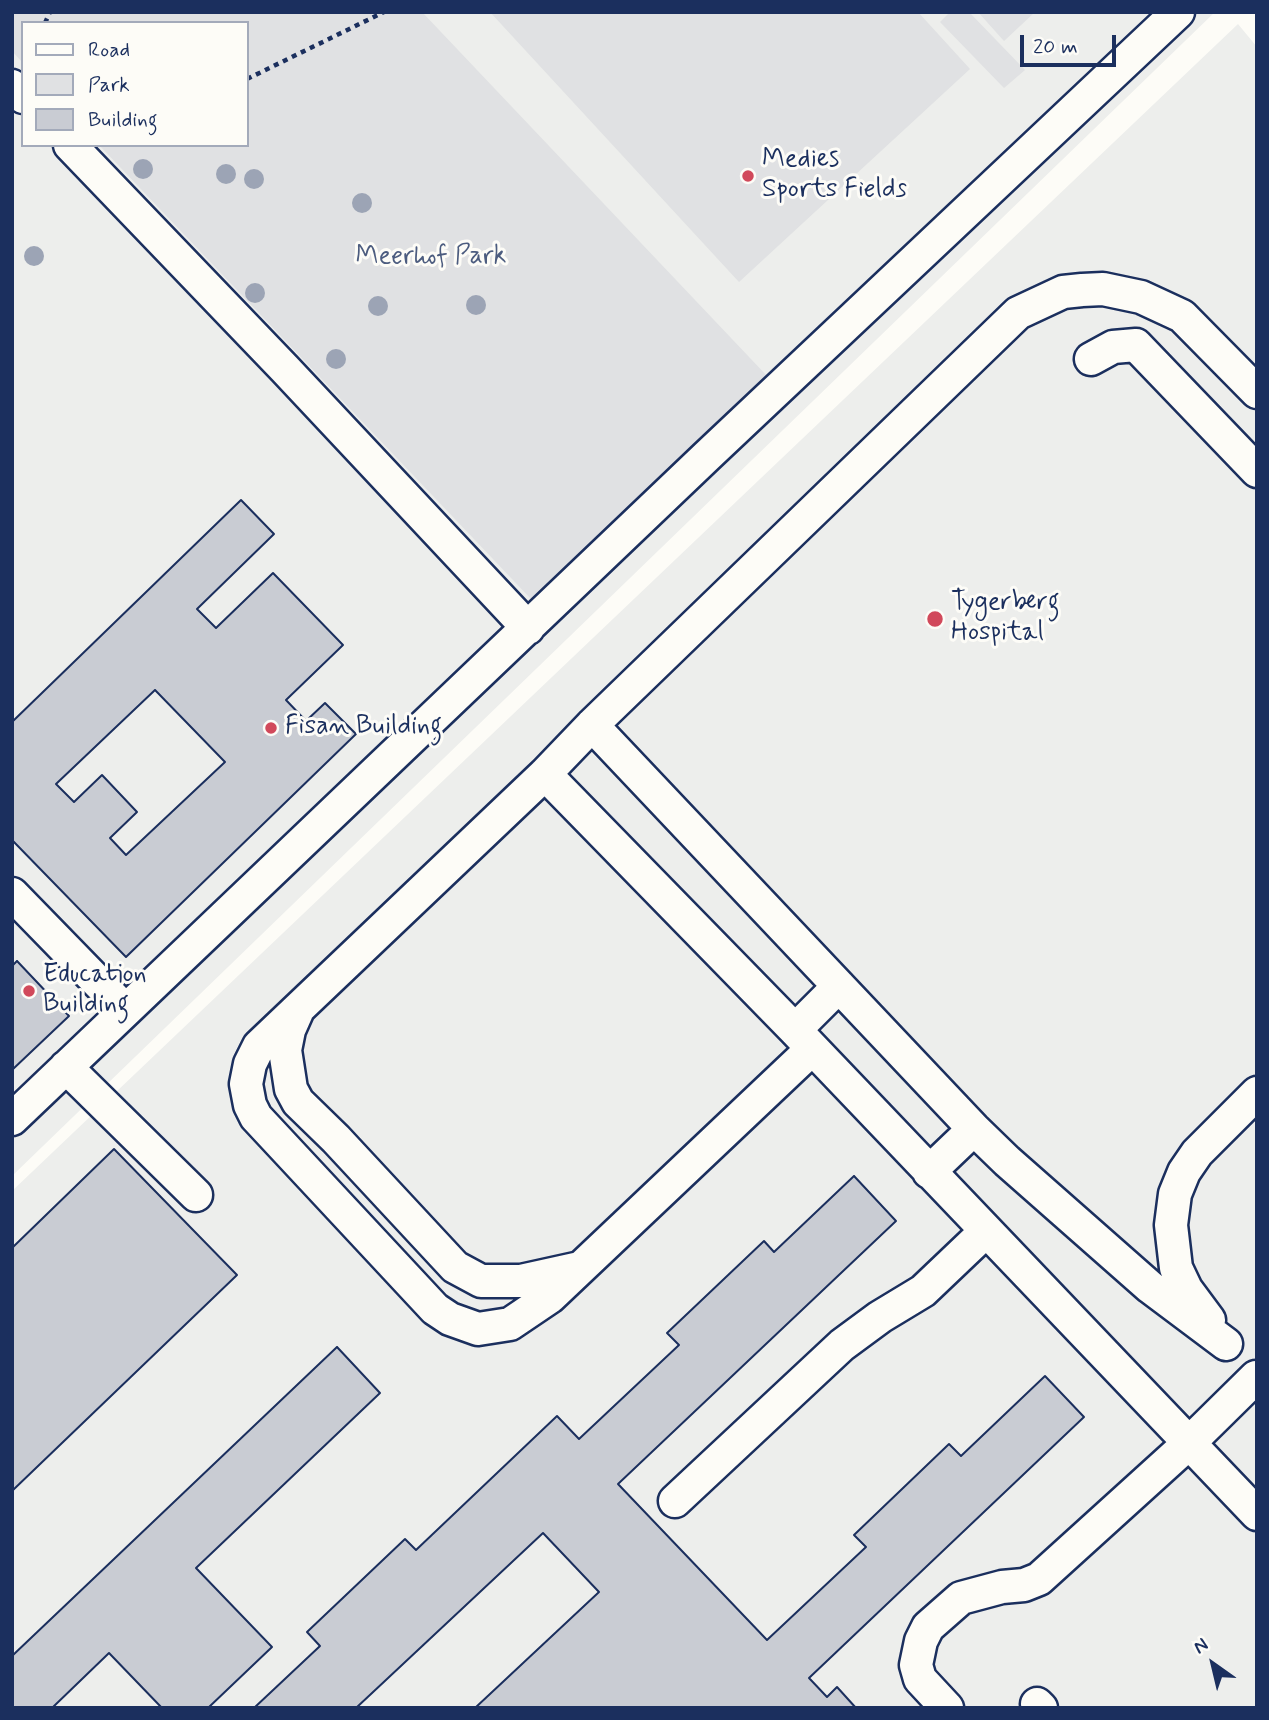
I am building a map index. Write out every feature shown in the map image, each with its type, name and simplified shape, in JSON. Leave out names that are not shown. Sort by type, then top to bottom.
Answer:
[{"type":"street","points":[[12,1119],[1178,12]]},
{"type":"street","points":[[72,147],[528,628]]},
{"type":"street","points":[[839,986],[803,1040],[581,1268],[550,1297],[510,1324],[500,1326],[478,1329],[467,1326],[450,1319],[435,1308],[256,1116],[250,1105],[246,1084],[253,1056],[259,1046],[545,774],[592,725],[1018,313],[1063,292],[1103,289],[1141,297],[1182,316],[1257,392]]},
{"type":"street","points":[[1091,359],[1114,347],[1136,345],[1182,316]]},
{"type":"street","points":[[1136,345],[1257,471]]},
{"type":"street","points":[[592,725],[974,1129],[1150,1287],[1248,1364]]},
{"type":"street","points":[[545,774],[1257,1514]]},
{"type":"street","points":[[12,894],[125,1010]]},
{"type":"street","points":[[299,1008],[289,1030],[285,1050],[291,1089],[298,1102],[345,1148],[455,1267],[481,1281],[521,1280],[581,1268]]},
{"type":"street","points":[[66,1067],[196,1195]]},
{"type":"street","points":[[1248,1364],[1178,1275],[1171,1225],[1175,1194],[1184,1172],[1197,1153],[1257,1093]]},
{"type":"street","points":[[929,1172],[974,1129]]},
{"type":"street","points":[[675,1501],[842,1345],[880,1317],[923,1291],[986,1231]]},
{"type":"street","points":[[947,1708],[920,1679],[916,1665],[928,1627],[961,1598],[1002,1587],[1024,1585],[1039,1578],[1189,1443],[1248,1364]]},
{"type":"path","points":[[248,79],[384,12]]},
{"type":"shaded area","points":[[12,12],[1215,12],[12,1176]]},
{"type":"shaded area","name":"Tygerberg Hospital","points":[[1238,24],[1257,47],[1257,1708],[12,1708],[12,1191]]},
{"type":"green space","name":"Meerhof Park","points":[[12,12],[422,12],[768,377],[532,600],[101,147],[248,147],[248,21],[21,21],[21,61],[12,51]]},
{"type":"green space","name":"Medies Sports Fields","points":[[490,12],[918,12],[970,69],[739,282]]},
{"type":"green space","points":[[950,12],[969,12],[1025,70],[1004,88],[940,22]]},
{"type":"green space","points":[[978,12],[1035,12],[1004,41]]},
{"type":"building","name":"Fisan Building","points":[[241,500],[274,534],[197,609],[216,628],[273,573],[343,645],[286,700],[306,721],[325,703],[356,734],[126,957],[12,840],[12,722]],"holes":[[[155,690],[225,762],[126,855],[110,838],[137,812],[102,775],[74,802],[56,784]]]},
{"type":"building","name":"Education Building","points":[[17,961],[69,1016],[12,1070],[12,966]]},
{"type":"building","points":[[114,1149],[237,1275],[12,1491],[12,1248]]},
{"type":"building","points":[[854,1176],[896,1221],[618,1484],[767,1640],[866,1547],[854,1535],[949,1444],[961,1456],[1045,1376],[1084,1417],[809,1678],[827,1697],[837,1687],[856,1708],[475,1708],[599,1592],[543,1533],[356,1708],[254,1708],[320,1646],[307,1632],[405,1539],[416,1550],[557,1416],[579,1439],[679,1345],[667,1333],[764,1241],[774,1252]]},
{"type":"building","points":[[337,1347],[380,1393],[196,1568],[272,1647],[208,1708],[162,1708],[109,1653],[52,1708],[12,1708],[12,1656]]},
{"type":"place","name":"Medies Sports Fields","points":[[748,176]]},
{"type":"place","name":"Tygerberg Hospital","points":[[935,619]]},
{"type":"place","name":"Fisan Building","points":[[271,728]]},
{"type":"place","name":"Education Building","points":[[29,991]]}]
